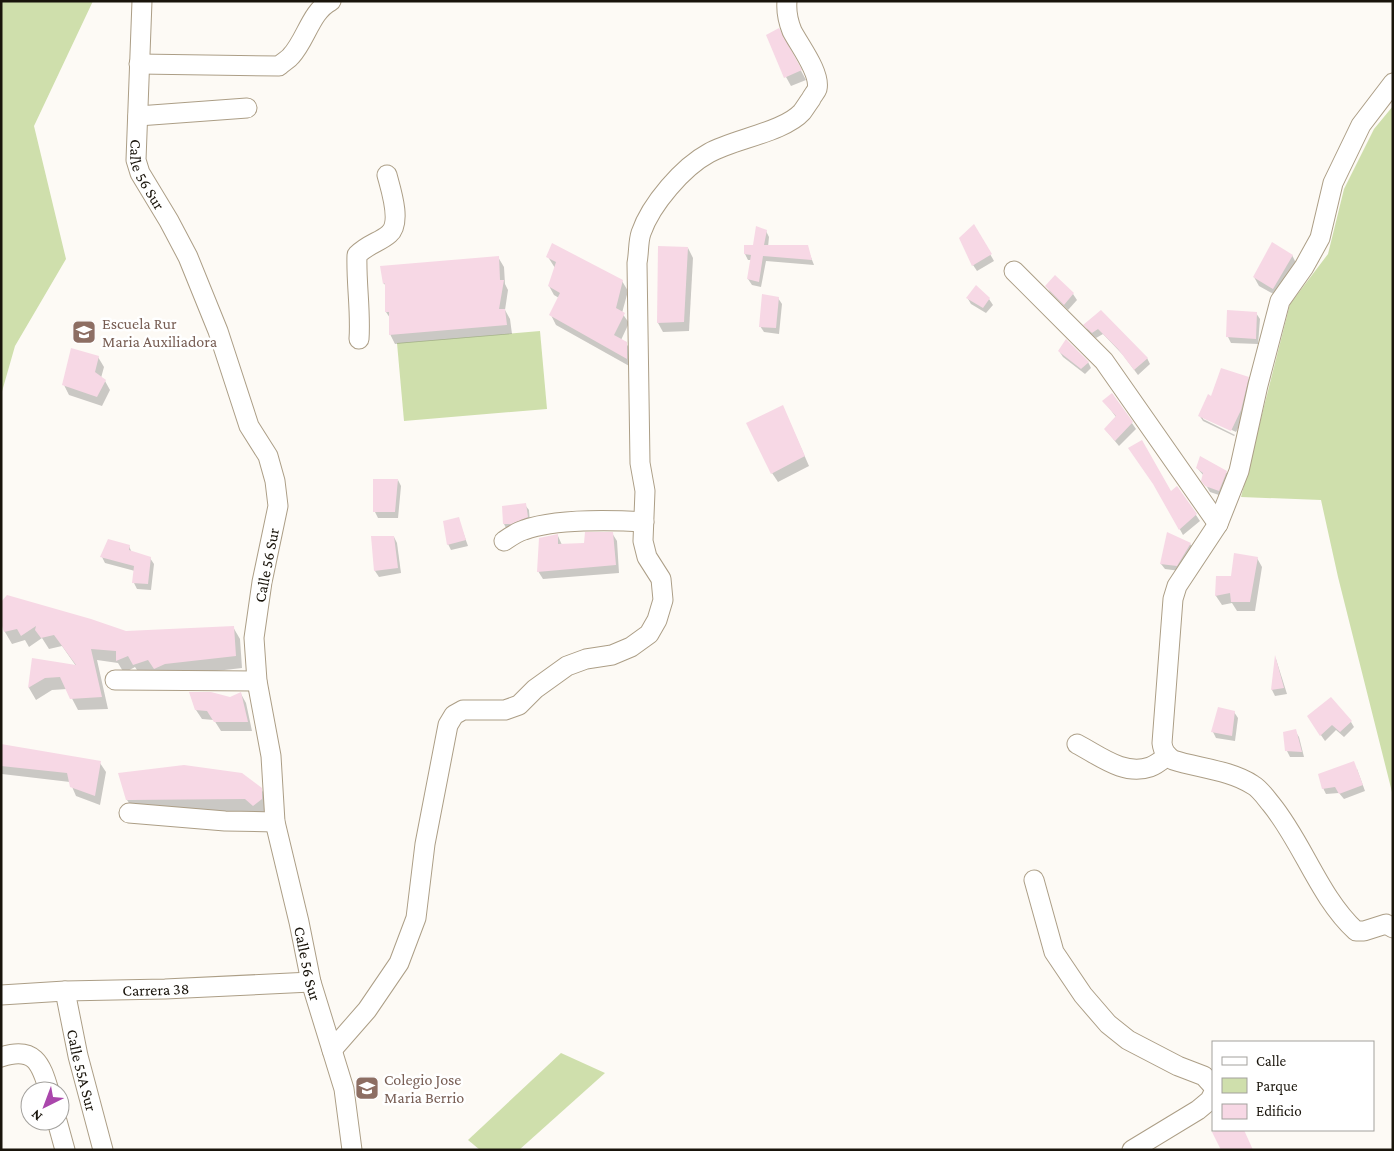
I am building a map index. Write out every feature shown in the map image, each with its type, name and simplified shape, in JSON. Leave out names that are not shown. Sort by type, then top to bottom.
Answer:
[{"type":"street","name":"Calle 56 Sur","points":[[142,1],[136,160],[140,173],[188,257],[218,331],[249,426],[268,456],[274,475],[278,506],[262,582],[254,638],[257,681],[271,756],[275,822],[311,982],[344,1089],[352,1150]]},
{"type":"street","points":[[139,64],[279,66],[292,56],[317,14],[325,4],[331,1]]},
{"type":"street","points":[[332,1050],[367,1010],[399,963],[416,918],[425,844],[448,725],[454,715],[463,710],[505,710],[519,705],[536,689],[567,666],[586,659],[612,655],[631,647],[649,634],[657,620],[663,600],[661,579],[646,557],[643,541],[645,490],[640,463],[637,263],[641,233],[670,186],[688,168],[709,153],[775,128],[802,113],[816,89],[817,77],[792,29],[786,13],[787,1]]},
{"type":"street","points":[[1393,83],[1361,125],[1334,183],[1320,238],[1304,267],[1280,301],[1258,385],[1239,471],[1218,524],[1177,586],[1173,598],[1162,743],[1167,756],[1173,760],[1240,778],[1255,785],[1280,815],[1348,924],[1356,931],[1364,931],[1386,924],[1393,928]]},
{"type":"street","points":[[138,116],[247,108]]},
{"type":"street","points":[[359,339],[357,255],[364,248],[388,235],[394,229],[397,221],[387,175]]},
{"type":"street","points":[[1014,270],[1104,361],[1218,524]]},
{"type":"street","points":[[504,541],[523,530],[554,524],[644,522]]},
{"type":"street","points":[[115,680],[257,681]]},
{"type":"street","points":[[1077,744],[1122,768],[1136,770],[1152,766],[1167,756]]},
{"type":"street","points":[[129,813],[224,821],[275,822]]},
{"type":"street","points":[[1034,880],[1054,952],[1083,995],[1108,1024],[1128,1040],[1178,1066],[1204,1076],[1212,1085]]},
{"type":"street","name":"Carrera 38","points":[[1,995],[311,982]]},
{"type":"street","name":"Calle 55A Sur","points":[[65,991],[78,1056],[104,1150]]},
{"type":"street","points":[[1,1057],[12,1053],[27,1054],[41,1066],[46,1081]]},
{"type":"street","points":[[1132,1150],[1198,1110],[1212,1096]]},
{"type":"street","points":[[60,1131],[65,1150]]},
{"type":"green space","points":[[1,1],[93,1],[34,126],[66,259],[15,346],[1,395]]},
{"type":"green space","points":[[1393,106],[1393,796],[1338,577],[1321,500],[1241,497],[1290,304],[1328,254],[1344,189],[1374,129]]},
{"type":"green space","points":[[540,331],[547,409],[404,421],[397,343]]},
{"type":"green space","points":[[561,1053],[605,1073],[519,1150],[480,1150],[468,1140]]},
{"type":"building","points":[[779,28],[802,70],[784,78],[766,35]]},
{"type":"building","points":[[974,224],[992,254],[972,266],[959,238]]},
{"type":"building","points":[[756,226],[767,230],[764,245],[808,245],[812,260],[763,256],[759,282],[747,279],[751,255],[744,254],[744,245],[753,245]]},
{"type":"building","points":[[1272,242],[1293,255],[1273,289],[1253,277]]},
{"type":"building","points":[[552,243],[623,280],[616,308],[625,313],[614,335],[627,342],[627,359],[549,315],[560,293],[548,286],[556,262],[546,257]]},
{"type":"building","points":[[658,246],[688,247],[684,322],[657,323]]},
{"type":"building","points":[[499,256],[500,280],[504,280],[499,309],[505,309],[507,325],[389,335],[389,312],[385,312],[385,283],[383,284],[380,266]]},
{"type":"building","points":[[1055,275],[1074,293],[1064,305],[1045,286]]},
{"type":"building","points":[[976,285],[990,298],[983,308],[966,298]]},
{"type":"building","points":[[762,294],[779,297],[776,328],[759,327]]},
{"type":"building","points":[[1101,310],[1148,358],[1134,370],[1118,349],[1098,329],[1092,333],[1083,325]]},
{"type":"building","points":[[1227,310],[1257,312],[1256,339],[1226,337]]},
{"type":"building","points":[[1066,339],[1089,362],[1081,369],[1058,351]]},
{"type":"building","points":[[71,348],[99,356],[95,372],[106,380],[97,397],[62,385]]},
{"type":"building","points":[[1221,368],[1249,377],[1241,410],[1231,431],[1198,416],[1208,394],[1211,396]]},
{"type":"building","points":[[1112,393],[1133,422],[1115,441],[1104,429],[1116,416],[1102,401]]},
{"type":"building","points":[[783,405],[805,456],[771,474],[746,423]]},
{"type":"building","points":[[1142,440],[1171,491],[1177,486],[1197,514],[1179,530],[1153,484],[1128,448]]},
{"type":"building","points":[[1200,456],[1227,471],[1219,491],[1205,486],[1201,481],[1203,473],[1196,468]]},
{"type":"building","points":[[373,479],[398,479],[395,512],[373,512]]},
{"type":"building","points":[[526,503],[528,517],[511,524],[503,524],[502,506]]},
{"type":"building","points":[[459,517],[466,540],[447,545],[443,521]]},
{"type":"building","points":[[585,532],[613,532],[616,565],[537,572],[539,538],[558,534],[558,544],[584,543]]},
{"type":"building","points":[[1167,532],[1191,543],[1177,566],[1160,564]]},
{"type":"building","points":[[371,536],[394,536],[398,568],[374,571]]},
{"type":"building","points":[[108,539],[130,545],[129,550],[151,557],[148,584],[132,583],[134,566],[100,557]]},
{"type":"building","points":[[1234,553],[1258,557],[1250,602],[1231,602],[1230,593],[1215,596],[1216,576],[1231,576]]},
{"type":"building","points":[[7,595],[126,631],[234,626],[236,656],[165,664],[154,669],[148,660],[133,665],[128,656],[116,661],[116,651],[91,649],[102,697],[70,699],[60,677],[45,678],[28,688],[32,658],[76,665],[54,635],[41,638],[35,630],[36,626],[21,636],[17,629],[4,632],[1,623],[1,602]]},
{"type":"building","points":[[1275,655],[1284,688],[1271,690]]},
{"type":"building","points":[[189,692],[211,692],[230,697],[241,692],[248,722],[214,722],[207,711],[195,710]]},
{"type":"building","points":[[1331,697],[1352,721],[1340,732],[1332,725],[1320,736],[1307,716]]},
{"type":"building","points":[[1218,707],[1235,711],[1232,736],[1211,732]]},
{"type":"building","points":[[1296,729],[1302,752],[1285,751],[1283,732]]},
{"type":"building","points":[[1,744],[101,761],[95,796],[70,787],[67,773],[1,766]]},
{"type":"building","points":[[1354,761],[1363,785],[1339,794],[1335,787],[1322,789],[1318,774]]},
{"type":"building","points":[[184,765],[242,773],[262,788],[262,799],[253,806],[245,799],[126,800],[118,773]]},
{"type":"building","points":[[1244,1131],[1253,1150],[1221,1150],[1212,1132]]},
{"type":"place","name":"Escuela Rur Maria Auxiliadora","points":[[84,332]]},
{"type":"place","name":"Colegio Jose Maria Berrio","points":[[367,1088]]}]
